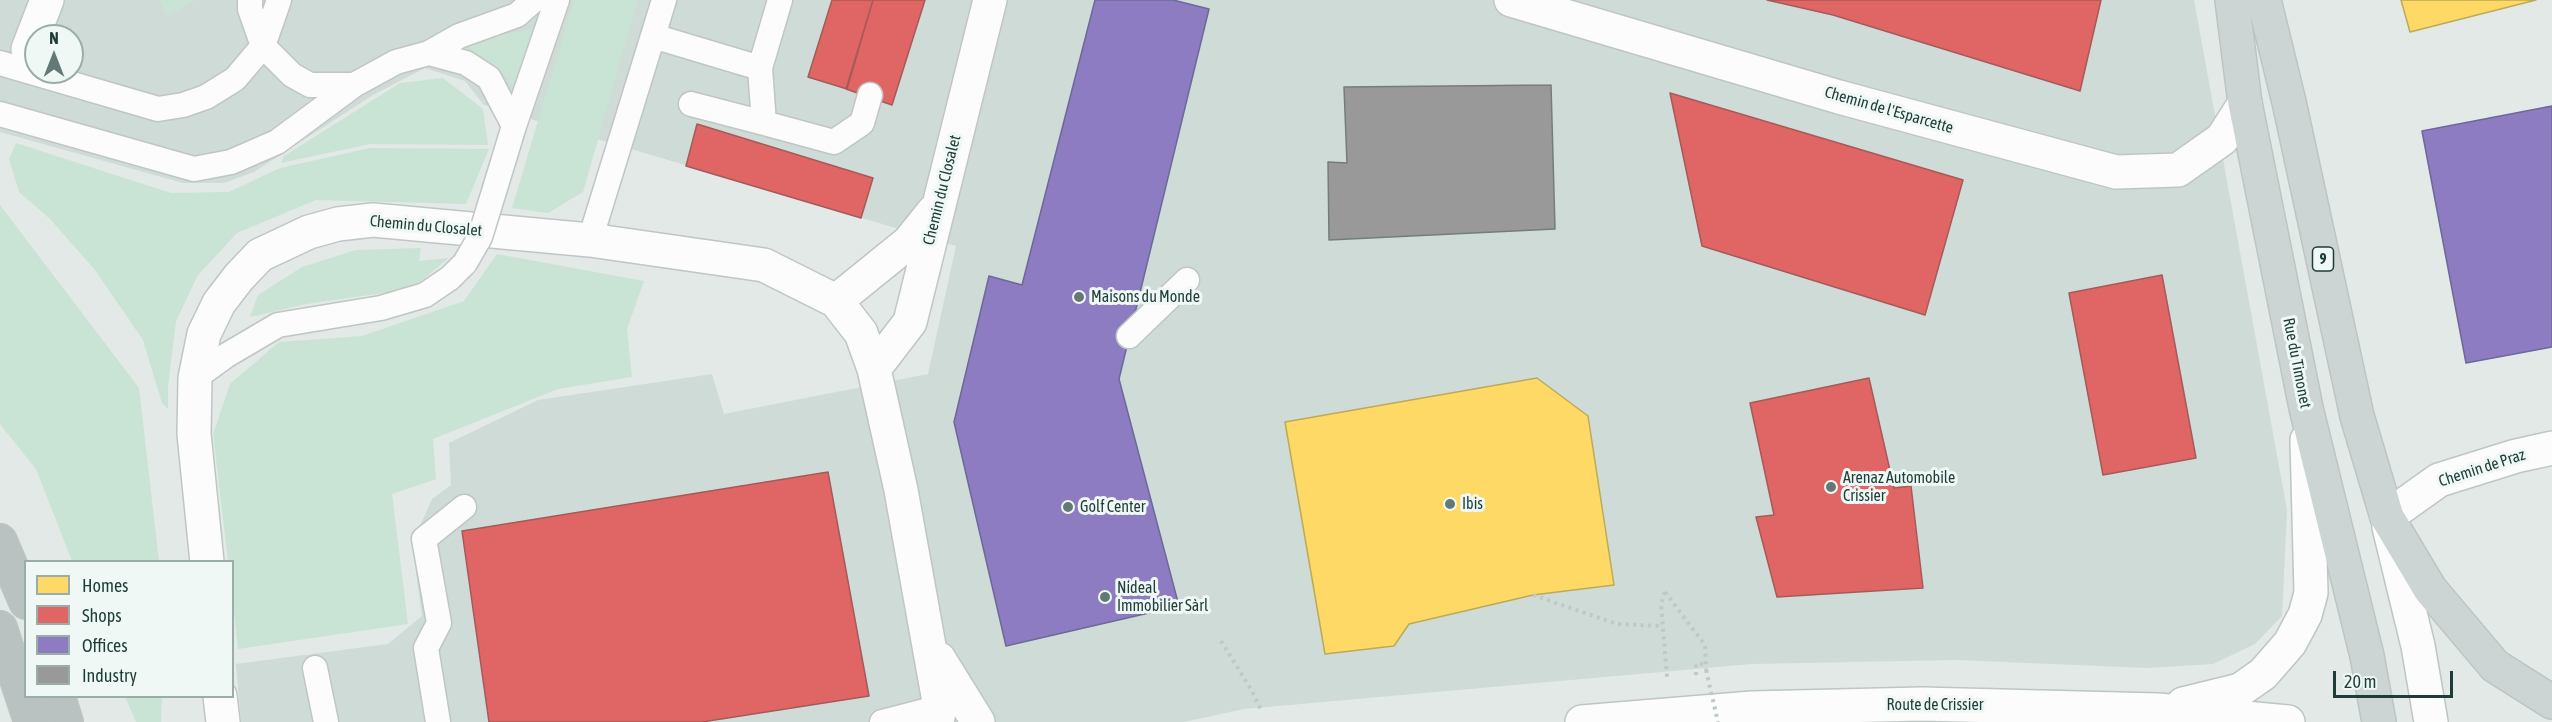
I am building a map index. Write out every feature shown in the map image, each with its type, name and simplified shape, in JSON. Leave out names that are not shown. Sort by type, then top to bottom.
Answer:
[{"type":"highway","points":[[0,542],[24,597]]},
{"type":"highway","points":[[0,628],[31,722]]},
{"type":"highway","points":[[59,698],[66,722]]},
{"type":"main road","name":"Rue du Timonet","points":[[2232,0],[2245,103],[2306,408],[2367,656],[2379,722]]},
{"type":"main road","name":"9","points":[[2264,0],[2289,102],[2357,416],[2387,518],[2430,589],[2495,666],[2552,702]]},
{"type":"street","points":[[14,56],[47,0]]},
{"type":"street","name":"Chemin du Closalet","points":[[874,369],[910,322],[990,0]]},
{"type":"street","name":"Chemin de l'Esparcette","points":[[1511,0],[1839,97],[2116,172],[2178,170],[2222,139],[2245,103]]},
{"type":"street","points":[[836,301],[909,242],[938,206]]},
{"type":"street","name":"Chemin du Closalet","points":[[207,560],[194,434],[195,378],[204,334],[219,303],[260,255],[309,232],[338,224],[373,220],[590,240],[764,266],[836,301],[861,333],[874,369],[901,490],[930,645],[939,714]]},
{"type":"street","points":[[2158,710],[2240,690],[2263,674],[2290,643],[2306,615],[2310,593],[2306,408]]},
{"type":"street","name":"Chemin de Praz","points":[[2387,518],[2439,480],[2517,456],[2552,448]]},
{"type":"street","points":[[2387,518],[2418,646],[2431,722]]},
{"type":"street","name":"Chemin du Closalet","points":[[930,645],[978,722]]},
{"type":"street","points":[[220,698],[223,722]]},
{"type":"street","name":"Route de Crissier","points":[[1582,722],[1752,708],[1922,704],[2158,710],[2288,722]]},
{"type":"lane","points":[[250,0],[250,9],[263,46],[292,75],[310,85],[354,85]]},
{"type":"lane","points":[[14,56],[158,109],[183,105],[206,97],[235,79],[263,46],[279,0]]},
{"type":"lane","points":[[0,114],[195,169],[231,162],[277,142],[354,85],[396,62],[429,53],[459,36],[517,15],[534,0]]},
{"type":"lane","points":[[195,378],[227,355],[278,325],[381,308],[425,295],[465,264],[480,237],[514,126],[557,0]]},
{"type":"lane","points":[[590,240],[664,0]]},
{"type":"lane","points":[[764,123],[760,68],[780,0]]},
{"type":"lane","points":[[653,36],[760,68]]},
{"type":"lane","points":[[429,53],[466,63],[489,78],[514,126]]},
{"type":"lane","points":[[691,104],[834,142],[862,123],[870,95]]},
{"type":"lane","points":[[1129,336],[1187,280]]},
{"type":"lane","points":[[438,722],[426,648],[438,622],[424,539],[464,507]]},
{"type":"lane","points":[[315,668],[326,722]]},
{"type":"lane","points":[[882,722],[939,714]]},
{"type":"path","points":[[1667,677],[1661,604],[1665,592],[1705,645],[1706,670],[1718,722]]},
{"type":"path","points":[[1533,595],[1617,624],[1662,626]]},
{"type":"path","points":[[1221,641],[1261,710]]},
{"type":"path","points":[[1696,675],[1696,664],[1706,664]]},
{"type":"shaded area","points":[[0,0],[2194,0],[2287,510],[2282,616],[2255,644],[2213,664],[2147,668],[1956,660],[1751,664],[1244,709],[1184,722],[241,722],[236,664],[388,644],[422,616],[412,543],[432,499],[451,485],[449,443],[538,400],[712,374],[724,414],[928,374],[956,246],[484,105],[465,81],[425,68],[373,95],[254,172],[224,183],[183,183],[0,132]]},
{"type":"green space","points":[[159,0],[196,0],[167,16]]},
{"type":"green space","points":[[574,0],[638,0],[583,192],[548,213],[512,208]]},
{"type":"green space","points":[[536,28],[516,91],[505,75],[467,46],[501,35]]},
{"type":"green space","points":[[443,78],[483,109],[488,145],[370,144],[281,163],[284,156],[400,83]]},
{"type":"green space","points":[[16,143],[171,193],[229,192],[280,168],[370,148],[489,149],[466,204],[316,200],[237,233],[198,275],[176,321],[168,386],[168,409],[162,403],[143,340],[95,270],[50,219],[19,192],[9,159]]},
{"type":"green space","points":[[0,205],[139,388],[159,560],[72,560],[36,469],[0,424]]},
{"type":"green space","points":[[421,248],[419,261],[449,258],[411,289],[306,304],[250,317],[258,295],[302,267],[356,250]]},
{"type":"green space","points":[[497,254],[644,281],[627,329],[632,377],[558,389],[433,439],[436,479],[392,494],[408,624],[238,649],[234,611],[234,560],[228,560],[213,434],[230,384],[279,342],[362,336],[464,301]]},
{"type":"green space","points":[[125,698],[162,698],[161,722],[136,722]]},
{"type":"building: Homes","points":[[2401,0],[2536,0],[2410,32]]},
{"type":"building: Homes","name":"Ibis","points":[[1537,378],[1588,416],[1614,585],[1533,595],[1409,624],[1394,646],[1325,654],[1285,422]]},
{"type":"building: Shops","points":[[832,0],[873,0],[847,89],[808,77]]},
{"type":"building: Shops","points":[[873,0],[925,0],[892,105],[846,89]]},
{"type":"building: Shops","points":[[1767,0],[2101,0],[2080,91],[1833,15]]},
{"type":"building: Shops","points":[[1670,93],[1963,180],[1925,315],[1702,246]]},
{"type":"building: Shops","points":[[697,124],[873,178],[861,218],[686,166]]},
{"type":"building: Shops","points":[[2162,275],[2196,458],[2103,475],[2069,293]]},
{"type":"building: Shops","name":"Arenaz Automobile Crissier","points":[[1869,378],[1894,488],[1911,486],[1923,588],[1777,597],[1756,517],[1774,515],[1750,403]]},
{"type":"building: Shops","points":[[828,472],[869,696],[702,722],[489,722],[462,531]]},
{"type":"building: Offices","points":[[1095,0],[1173,0],[1209,9],[1119,379],[1179,606],[1006,646],[954,422],[989,276],[1022,285]]},
{"type":"building: Offices","points":[[2552,106],[2552,347],[2466,363],[2422,131]]},
{"type":"building: Industry","points":[[1551,85],[1555,229],[1329,240],[1328,162],[1347,163],[1344,87]]},
{"type":"place","name":"Maisons du Monde","points":[[1079,297]]},
{"type":"place","name":"Arenaz Automobile Crissier","points":[[1831,487]]},
{"type":"place","name":"Ibis","points":[[1450,504]]},
{"type":"place","name":"Golf Center","points":[[1068,507]]},
{"type":"place","name":"Nideal Immobilier Sàrl","points":[[1105,597]]}]
